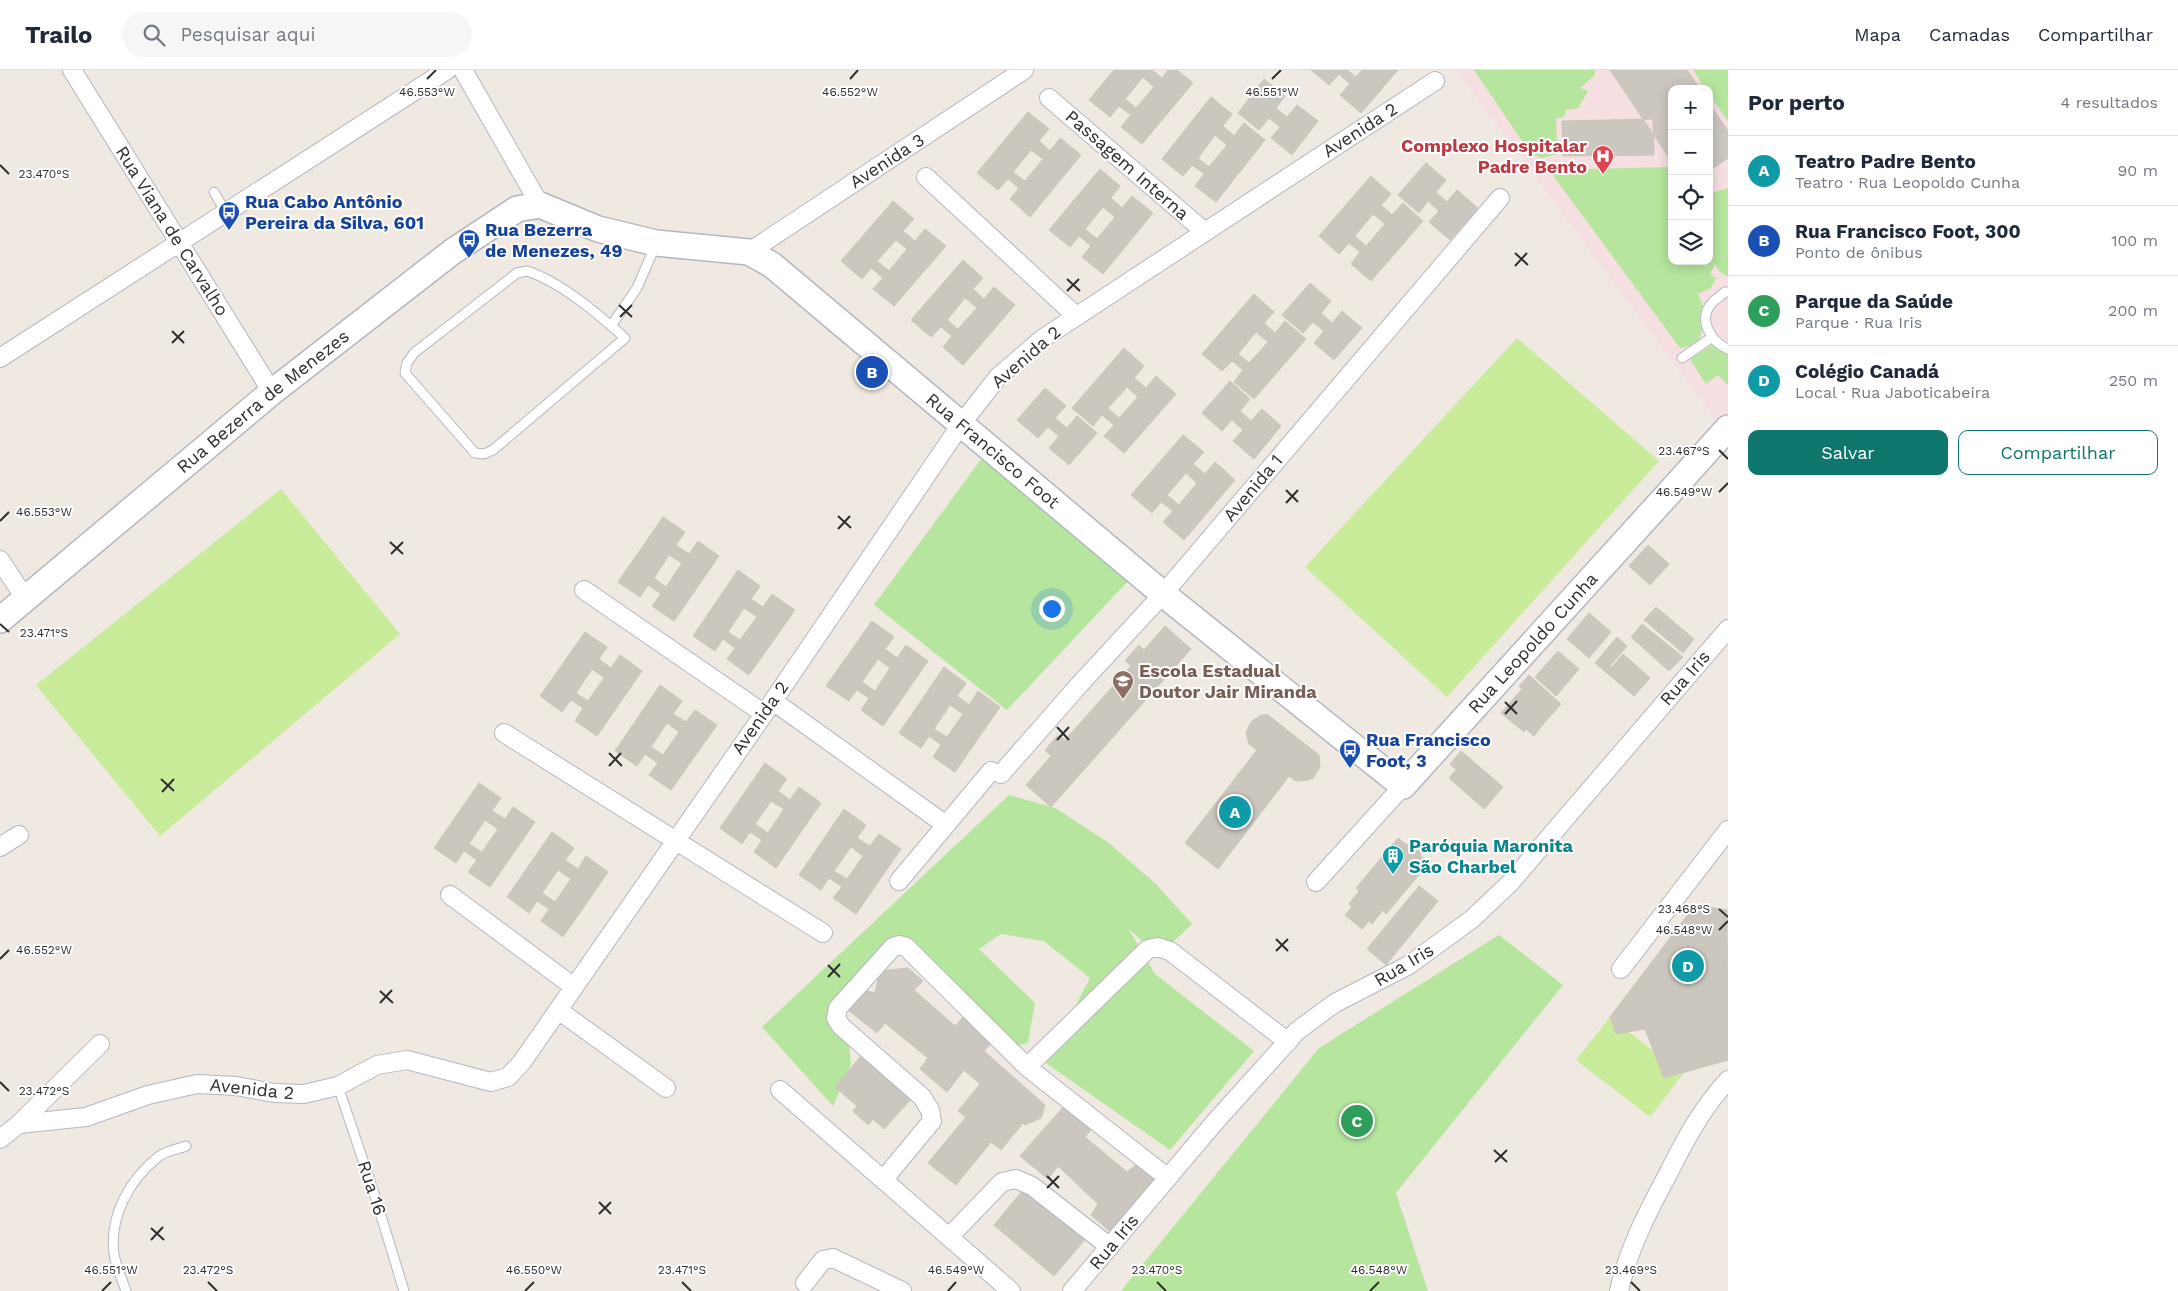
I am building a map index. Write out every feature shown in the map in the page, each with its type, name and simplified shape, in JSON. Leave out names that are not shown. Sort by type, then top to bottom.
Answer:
[{"type":"street","name":"Rua Viana de Carvalho","points":[[72,70],[272,392]]},
{"type":"street","points":[[0,358],[447,70]]},
{"type":"street","points":[[463,70],[540,205]]},
{"type":"street","name":"Avenida 3","points":[[749,252],[1024,70]]},
{"type":"street","name":"Avenida 2","points":[[19,1124],[86,1118],[148,1095],[197,1084],[236,1086],[274,1093],[304,1094],[338,1086],[377,1064],[407,1060],[491,1082],[508,1077],[522,1062],[962,423],[998,377],[1042,339],[1434,81]]},
{"type":"street","name":"Passagem Interna","points":[[1049,98],[1204,232]]},
{"type":"street","points":[[926,178],[1076,316]]},
{"type":"street","name":"Avenida 1","points":[[900,881],[946,825],[1163,594],[1500,198]]},
{"type":"street","name":"Rua Francisco Foot","points":[[540,205],[598,229],[656,243],[749,252],[772,265],[1163,594],[1403,786]]},
{"type":"street","name":"Rua Bezerra de Menezes","points":[[0,620],[272,392],[452,252],[517,209],[540,205]]},
{"type":"street","name":"Rua Leopoldo Cunha","points":[[1316,882],[1728,428]]},
{"type":"street","points":[[0,560],[24,598]]},
{"type":"street","points":[[584,590],[768,707],[946,825]]},
{"type":"street","name":"Rua Iris","points":[[1072,1291],[1215,1122],[1297,1031],[1335,1003],[1409,965],[1472,919],[1510,883],[1728,629]]},
{"type":"street","points":[[504,733],[823,933]]},
{"type":"street","points":[[1621,969],[1728,830]]},
{"type":"street","points":[[0,847],[19,835]]},
{"type":"street","points":[[450,895],[574,987]]},
{"type":"street","points":[[883,1180],[932,1121],[930,1110],[922,1097],[841,1026],[836,1018],[838,1008],[893,947],[899,945],[906,947],[1027,1067],[1168,1178]]},
{"type":"street","points":[[1027,1067],[1148,949],[1158,947],[1170,951],[1288,1042]]},
{"type":"street","points":[[558,1010],[666,1088]]},
{"type":"street","points":[[0,1140],[19,1124],[100,1044]]},
{"type":"street","points":[[1619,1291],[1622,1274],[1637,1237],[1688,1133],[1716,1093],[1728,1080]]},
{"type":"street","points":[[780,1090],[1011,1291]]},
{"type":"street","points":[[950,1237],[1002,1182],[1016,1180],[1032,1186],[1110,1246]]},
{"type":"street","points":[[805,1282],[823,1260],[833,1258],[902,1291]]},
{"type":"lane","points":[[214,192],[226,213]]},
{"type":"lane","points":[[611,326],[637,288],[656,243]]},
{"type":"lane","points":[[527,271],[537,274],[580,301],[611,326],[624,338],[493,450],[484,454],[475,452],[405,373],[407,363],[414,353],[517,273],[527,271]]},
{"type":"lane","points":[[1728,292],[1725,292],[1710,304],[1705,321],[1712,338],[1728,349]]},
{"type":"lane","points":[[1682,358],[1712,338]]},
{"type":"lane","name":"Rua 16","points":[[338,1086],[375,1196],[404,1291]]},
{"type":"lane","points":[[126,1291],[114,1256],[113,1236],[118,1214],[129,1188],[159,1156],[186,1146]]},
{"type":"shaded area","name":"Complexo Hospitalar Padre Bento","points":[[1456,70],[1728,70],[1728,412],[1716,420]]},
{"type":"green space","points":[[1474,70],[1595,70],[1594,76],[1580,88],[1588,91],[1578,108],[1566,110],[1564,117],[1556,118],[1557,154],[1543,158],[1531,154]]},
{"type":"green space","points":[[1693,70],[1728,70],[1728,121],[1713,100],[1713,85],[1703,85]]},
{"type":"green space","points":[[1668,167],[1668,265],[1713,265],[1713,193],[1728,188],[1728,277],[1719,271],[1715,264],[1710,275],[1716,278],[1711,288],[1698,294],[1703,307],[1704,320],[1696,345],[1680,348],[1549,170]]},
{"type":"green space","points":[[1517,338],[1659,461],[1447,697],[1305,567]]},
{"type":"green space","points":[[1712,345],[1728,353],[1728,385],[1718,375],[1706,384],[1690,359]]},
{"type":"green space","points":[[982,458],[1128,581],[1007,710],[874,605]]},
{"type":"green space","points":[[281,489],[400,634],[160,836],[36,685]]},
{"type":"green space","points":[[1009,795],[1055,808],[1109,843],[1157,885],[1192,924],[1158,956],[1128,928],[1155,974],[1254,1051],[1170,1150],[1046,1063],[1090,978],[1044,941],[1001,934],[979,949],[1035,1003],[1028,1043],[1019,1045],[904,949],[851,1004],[846,1012],[851,1064],[833,1106],[762,1027]]},
{"type":"green space","points":[[1499,935],[1563,985],[1396,1193],[1428,1291],[1121,1291],[1319,1048]]},
{"type":"green space","points":[[1610,1017],[1683,1074],[1650,1117],[1576,1060]]},
{"type":"building","points":[[1114,70],[1152,70],[1162,78],[1168,70],[1177,70],[1193,83],[1142,144],[1121,127],[1131,115],[1119,106],[1110,117],[1089,100]],"holes":[[[1143,77],[1154,87],[1136,108],[1125,99]]]},
{"type":"building","points":[[1311,70],[1347,70],[1356,77],[1362,70],[1398,70],[1361,113],[1340,95],[1350,84],[1339,74],[1329,85]]},
{"type":"building","points":[[1610,70],[1687,70],[1697,85],[1668,85],[1668,156]]},
{"type":"building","points":[[1264,79],[1285,96],[1276,108],[1287,117],[1297,105],[1318,121],[1292,155],[1271,138],[1280,127],[1269,118],[1259,130],[1238,113]]},
{"type":"building","points":[[1211,97],[1232,114],[1223,126],[1234,136],[1244,123],[1265,140],[1216,202],[1195,186],[1204,174],[1192,165],[1183,176],[1162,159]],"holes":[[[1215,135],[1227,145],[1209,167],[1198,158]]]},
{"type":"building","points":[[1713,109],[1728,131],[1728,158],[1713,168]]},
{"type":"building","points":[[1028,112],[1049,129],[1039,141],[1050,151],[1060,138],[1081,155],[1030,217],[1010,199],[1019,188],[1008,179],[998,190],[977,173]],"holes":[[[1031,150],[1043,159],[1025,181],[1013,172]]]},
{"type":"building","points":[[1653,119],[1654,155],[1563,156],[1562,121]]},
{"type":"building","points":[[1426,163],[1446,180],[1436,192],[1447,202],[1457,190],[1478,208],[1450,240],[1429,222],[1439,211],[1428,201],[1419,213],[1398,195]]},
{"type":"building","points":[[1100,169],[1120,186],[1111,198],[1122,208],[1132,196],[1153,213],[1103,274],[1082,257],[1091,246],[1079,236],[1070,247],[1049,230]],"holes":[[[1103,207],[1115,217],[1097,239],[1085,229]]]},
{"type":"building","points":[[1371,176],[1391,194],[1381,205],[1392,215],[1403,203],[1423,221],[1371,281],[1351,264],[1360,252],[1349,243],[1339,254],[1319,236]],"holes":[[[1373,214],[1385,224],[1366,246],[1355,236]]]},
{"type":"building","points":[[893,201],[914,219],[903,231],[915,241],[925,229],[946,246],[894,306],[873,289],[883,278],[871,268],[862,279],[841,261]],"holes":[[[896,240],[907,249],[889,271],[877,261]]]},
{"type":"building","points":[[963,260],[983,278],[973,289],[984,299],[994,287],[1015,305],[963,365],[943,347],[952,336],[941,327],[931,337],[911,320]],"holes":[[[965,298],[977,308],[958,329],[947,320]]]},
{"type":"building","points":[[1310,283],[1331,301],[1321,313],[1332,323],[1342,311],[1362,328],[1334,360],[1314,343],[1324,331],[1313,322],[1303,333],[1282,315]]},
{"type":"building","points":[[1254,294],[1274,312],[1264,323],[1275,333],[1285,321],[1306,339],[1254,399],[1234,382],[1243,370],[1232,361],[1222,371],[1202,354]],"holes":[[[1256,332],[1268,342],[1249,363],[1238,354]]]},
{"type":"building","points":[[1124,348],[1144,366],[1134,378],[1146,388],[1156,376],[1176,394],[1124,453],[1104,436],[1114,425],[1102,415],[1093,426],[1072,408]],"holes":[[[1127,387],[1138,397],[1119,418],[1108,408]]]},
{"type":"building","points":[[1230,381],[1250,399],[1240,411],[1251,421],[1262,409],[1281,426],[1254,459],[1233,441],[1243,430],[1232,420],[1222,431],[1202,413]]},
{"type":"building","points":[[1045,388],[1066,406],[1055,418],[1067,428],[1077,416],[1097,433],[1069,465],[1049,448],[1059,436],[1048,427],[1038,438],[1017,420]]},
{"type":"building","points":[[1183,435],[1204,452],[1193,464],[1205,474],[1215,462],[1235,480],[1184,540],[1163,522],[1173,511],[1161,502],[1152,513],[1131,495]],"holes":[[[1186,473],[1197,483],[1179,505],[1167,495]]]},
{"type":"building","points":[[663,517],[685,532],[676,545],[689,554],[698,541],[719,556],[674,621],[652,606],[661,594],[648,585],[640,597],[618,582]],"holes":[[[669,555],[682,563],[666,587],[654,578]]]},
{"type":"building","points":[[1648,545],[1669,564],[1650,585],[1629,566]]},
{"type":"building","points":[[738,570],[760,586],[751,599],[763,607],[772,594],[795,610],[749,675],[727,659],[735,648],[723,639],[715,651],[693,636]],"holes":[[[744,608],[757,617],[740,640],[728,632]]]},
{"type":"building","points":[[1656,607],[1694,639],[1683,653],[1644,620]]},
{"type":"building","points":[[1589,613],[1611,632],[1589,658],[1567,639]]},
{"type":"building","points":[[872,621],[894,637],[885,649],[897,658],[906,645],[928,661],[883,726],[861,710],[869,698],[857,690],[849,701],[826,686]],"holes":[[[878,659],[890,668],[875,691],[862,682]]]},
{"type":"building","points":[[1642,624],[1683,657],[1669,671],[1631,637]]},
{"type":"building","name":"Escola Estadual Doutor Jair Miranda","points":[[1165,626],[1191,649],[1051,807],[1026,785],[1051,756],[1045,750],[1058,735],[1065,740],[1131,666],[1125,661],[1139,645],[1144,650]]},
{"type":"building","points":[[585,632],[607,647],[599,659],[611,668],[620,655],[642,671],[597,736],[575,721],[583,708],[571,700],[562,712],[540,696]],"holes":[[[592,669],[604,678],[588,701],[576,693]]]},
{"type":"building","points":[[1617,637],[1627,646],[1610,666],[1612,668],[1607,673],[1595,663]]},
{"type":"building","points":[[1558,651],[1579,669],[1556,696],[1535,677]]},
{"type":"building","points":[[1623,654],[1650,678],[1634,696],[1607,673]]},
{"type":"building","points":[[944,667],[966,683],[957,696],[969,705],[978,691],[1000,707],[955,772],[933,757],[941,745],[929,736],[921,748],[899,733]],"holes":[[[950,705],[963,714],[947,737],[934,729]]]},
{"type":"building","points":[[1529,675],[1561,704],[1545,722],[1538,716],[1545,709],[1519,686]]},
{"type":"building","points":[[660,685],[682,701],[673,714],[686,722],[695,710],[717,725],[671,790],[649,775],[658,763],[645,754],[637,766],[615,751]],"holes":[[[667,723],[679,732],[663,755],[651,747]]]},
{"type":"building","points":[[1522,689],[1545,709],[1538,716],[1545,722],[1534,736],[1526,729],[1524,732],[1501,713]]},
{"type":"building","points":[[1261,715],[1268,715],[1319,755],[1320,767],[1313,778],[1308,780],[1296,781],[1289,776],[1218,869],[1185,843],[1257,750],[1249,744],[1246,733],[1251,722]]},
{"type":"building","points":[[1461,751],[1503,787],[1491,801],[1450,764]]},
{"type":"building","points":[[765,763],[787,779],[778,791],[790,800],[799,787],[821,803],[776,868],[754,852],[762,840],[750,832],[742,844],[720,828]],"holes":[[[771,801],[784,809],[768,833],[755,824]]]},
{"type":"building","points":[[1456,770],[1491,801],[1484,809],[1449,778]]},
{"type":"building","points":[[479,783],[501,798],[492,811],[505,819],[513,807],[535,822],[490,887],[468,872],[477,860],[464,851],[456,863],[434,848]],"holes":[[[485,820],[498,829],[482,852],[469,844]]]},
{"type":"building","points":[[844,809],[866,825],[857,838],[870,846],[879,834],[901,849],[856,914],[833,898],[842,887],[829,878],[821,890],[799,875]],"holes":[[[851,847],[863,856],[847,879],[834,871]]]},
{"type":"building","points":[[552,832],[574,848],[565,860],[578,869],[586,856],[608,872],[563,937],[541,921],[549,909],[537,901],[529,913],[507,897]],"holes":[[[558,870],[571,879],[555,902],[542,893]]]},
{"type":"building","name":"Paróquia Maronita São Charbel","points":[[1398,838],[1407,845],[1411,841],[1423,851],[1420,855],[1429,863],[1386,914],[1383,910],[1372,924],[1369,921],[1362,929],[1345,915],[1352,907],[1349,904],[1359,891],[1356,888]]},
{"type":"building","points":[[1419,886],[1438,901],[1386,965],[1367,949]]},
{"type":"building","points":[[1695,905],[1727,910],[1728,1060],[1664,1078],[1645,1029],[1616,1034],[1610,1017]]},
{"type":"building","points":[[908,968],[923,981],[914,990],[955,1026],[965,1015],[994,1040],[984,1051],[1045,1105],[1041,1118],[1025,1125],[1023,1123],[1001,1150],[991,1142],[956,1185],[928,1163],[966,1117],[958,1111],[980,1084],[964,1070],[947,1092],[920,1069],[928,1058],[885,1023],[877,1033],[848,1010],[864,990],[875,993],[880,971]]},
{"type":"building","points":[[861,1056],[911,1099],[884,1129],[873,1119],[868,1125],[853,1111],[857,1106],[835,1087]]},
{"type":"building","points":[[1066,1104],[1094,1126],[1085,1137],[1127,1172],[1137,1164],[1160,1183],[1115,1236],[1091,1215],[1098,1204],[1058,1166],[1048,1179],[1020,1156]]},
{"type":"building","points":[[1027,1185],[1088,1236],[1054,1276],[994,1225]]},
{"type":"place","name":"Complexo Hospitalar Padre Bento","points":[[1603,175]]},
{"type":"place","name":"Rua Cabo Antônio Pereira da Silva, 601","points":[[229,231]]},
{"type":"place","name":"Rua Bezerra de Menezes, 49","points":[[469,259]]},
{"type":"place","name":"Rua Francisco Foot, 300","points":[[872,372]]},
{"type":"place","name":"Escola Estadual Doutor Jair Miranda","points":[[1123,700]]},
{"type":"place","name":"Rua Francisco Foot, 3","points":[[1350,769]]},
{"type":"place","name":"Teatro Padre Bento","points":[[1235,812]]},
{"type":"place","name":"Paróquia Maronita São Charbel","points":[[1393,875]]},
{"type":"place","name":"Colégio Canadá","points":[[1688,966]]},
{"type":"place","name":"Parque da Saúde","points":[[1357,1121]]}]
